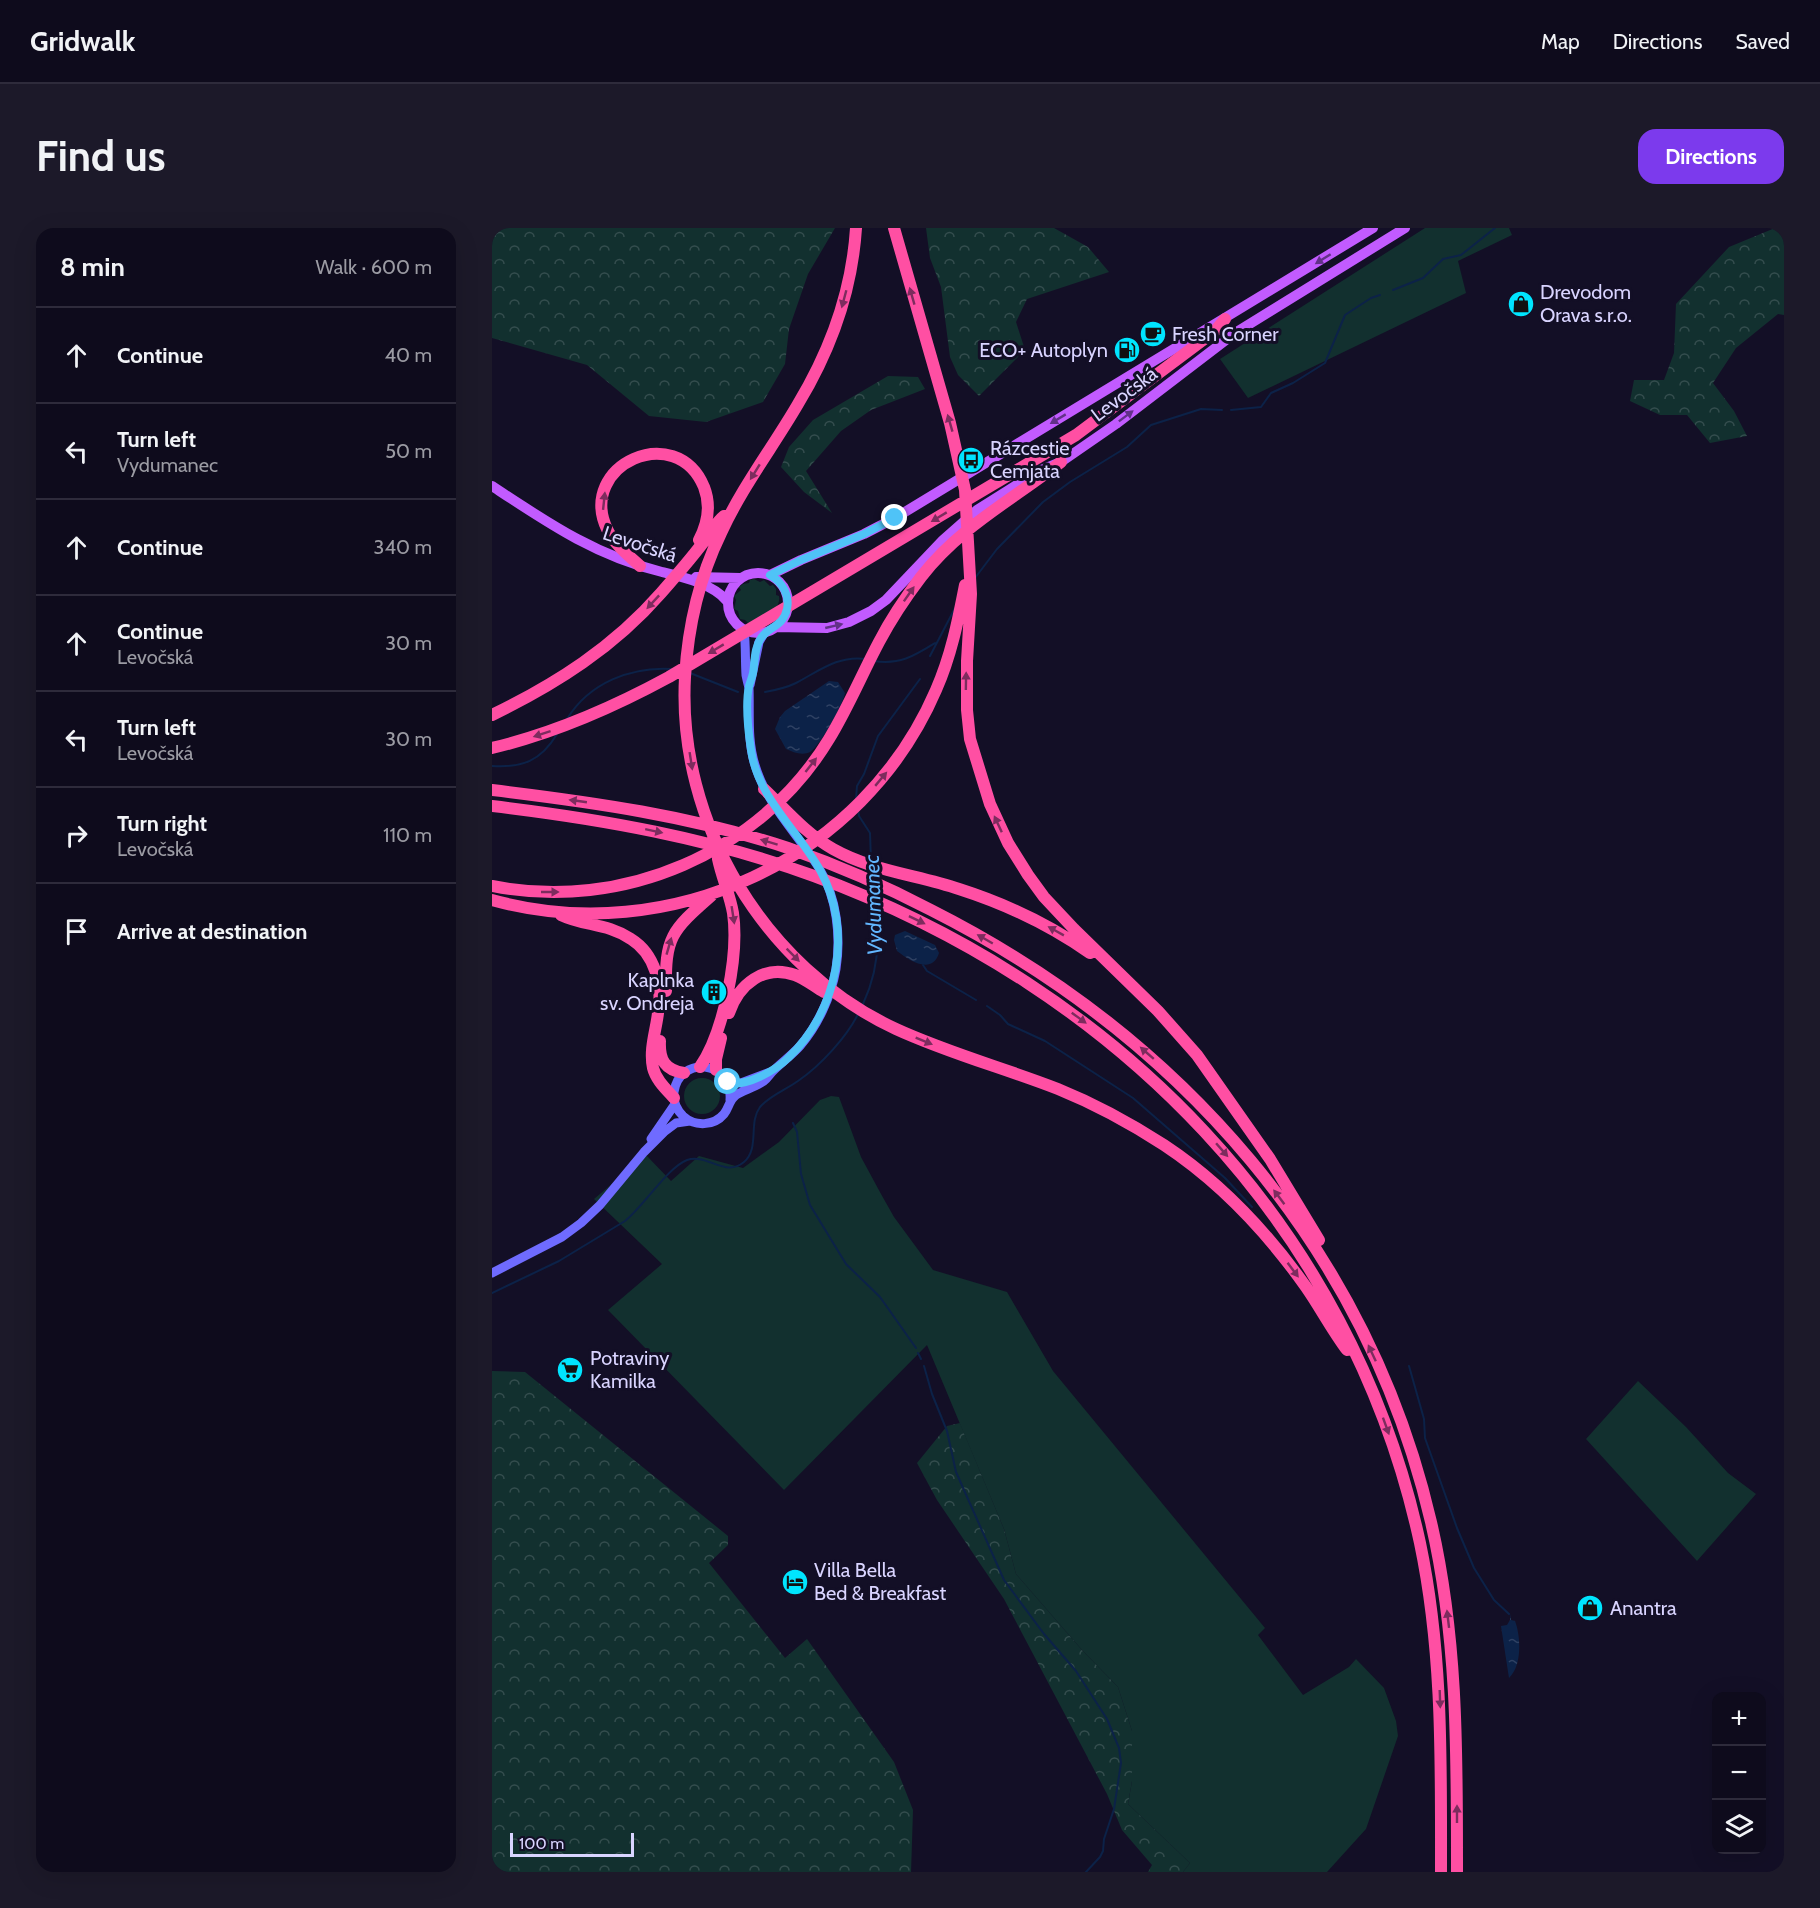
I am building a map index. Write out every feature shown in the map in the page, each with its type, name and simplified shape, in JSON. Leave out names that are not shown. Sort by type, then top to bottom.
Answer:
[{"type":"highway","points":[[856,228],[845,294],[820,363],[799,403],[722,529],[707,566],[690,629],[685,678],[685,714],[697,789],[714,837],[726,864],[746,897],[776,937],[802,965],[850,1003],[872,1017],[929,1043],[1078,1098],[1118,1118],[1175,1153],[1227,1194],[1276,1247],[1364,1372]]},
{"type":"highway","points":[[894,228],[962,468],[968,516],[971,594],[966,687],[970,739],[990,804],[1019,862],[1044,897],[1158,1011],[1180,1035],[1226,1095],[1320,1241],[1334,1280]]},
{"type":"highway","points":[[492,748],[539,736],[614,706],[669,677],[1047,453],[1096,421],[1215,331],[1225,319]]},
{"type":"highway","points":[[640,566],[611,536],[604,521],[602,503],[606,485],[618,469],[641,455],[657,453],[675,458],[689,466],[702,483],[707,498],[707,521],[691,557]]},
{"type":"highway","points":[[492,886],[540,892],[576,892],[609,888],[659,875],[703,856],[748,828],[773,807],[815,760],[843,716],[878,644],[912,590],[950,546],[979,519],[1061,462]]},
{"type":"highway","points":[[492,715],[527,698],[584,663],[626,629],[659,595],[719,520],[734,508]]},
{"type":"highway","points":[[492,900],[585,913],[633,911],[681,903],[714,894],[758,876],[798,854],[848,814],[884,775],[899,756],[923,716],[944,670],[957,628],[969,563]]},
{"type":"highway","points":[[764,789],[814,837],[834,850],[859,861],[959,888],[1007,906],[1075,942],[1121,976]]},
{"type":"highway","points":[[492,790],[581,801],[671,818],[792,849],[864,878],[986,939],[1080,1000],[1142,1049],[1219,1123],[1280,1197],[1334,1280],[1370,1349],[1390,1395],[1416,1467],[1431,1521],[1446,1602],[1455,1684],[1457,1872]]},
{"type":"highway","points":[[492,806],[635,827],[696,841],[776,863],[897,910],[950,937],[1031,985],[1090,1026],[1126,1055],[1191,1116],[1237,1167],[1290,1238],[1333,1309],[1364,1372],[1388,1433],[1407,1492],[1427,1582],[1439,1690],[1441,1872]]},
{"type":"highway","points":[[700,1067],[712,1043],[724,1004],[734,942],[733,912],[714,837]]},
{"type":"highway","points":[[684,1074],[666,1067],[660,1054],[666,1006],[667,953],[672,936],[681,923],[714,894]]},
{"type":"highway","points":[[552,910],[571,920],[614,929],[634,940],[646,953],[656,971],[660,993],[652,1052],[653,1068],[658,1080],[675,1101]]},
{"type":"highway","points":[[716,1070],[717,1050],[735,997],[743,986],[756,977],[771,973],[786,973],[804,979],[824,992],[850,1003]]},
{"type":"main road","name":"Levočská","points":[[687,578],[740,578],[757,573],[770,575],[864,534],[895,518],[1373,228]]},
{"type":"main road","name":"Levočská","points":[[744,630],[753,633],[771,629],[827,627],[849,622],[871,611],[886,600],[967,517],[1008,489],[1039,471],[1061,462],[1116,424],[1235,333],[1405,228]]},
{"type":"main road","name":"Levočská","points":[[492,486],[552,526],[583,543],[640,566],[687,578],[716,590],[728,601]]},
{"type":"main road","points":[[749,687],[759,642],[785,616],[788,602],[784,588],[770,575]]},
{"type":"main road","points":[[730,1100],[728,1082],[716,1070],[700,1067],[684,1074],[676,1084],[675,1101],[681,1114],[690,1121],[701,1124],[714,1121],[724,1114],[730,1100],[765,1080],[801,1045],[817,1022],[828,997],[837,958],[836,923],[826,884],[820,870],[764,789],[754,764],[744,630],[731,618],[728,601],[732,586],[740,578]]},
{"type":"main road","points":[[728,1082],[741,1083],[773,1071]]},
{"type":"main road","points":[[644,1152],[675,1101]]},
{"type":"main road","points":[[492,1273],[562,1237],[581,1223],[612,1191],[644,1152],[672,1126],[690,1121]]},
{"type":"green space","points":[[492,228],[835,228],[808,274],[789,329],[785,364],[763,402],[706,422],[649,416],[587,365],[492,338]]},
{"type":"green space","points":[[926,228],[1054,228],[1088,247],[1109,272],[1027,299],[1016,322],[1025,350],[979,396],[958,375],[950,357],[941,287],[930,258]]},
{"type":"green space","points":[[1425,228],[1509,228],[1512,235],[1458,261],[1466,293],[1248,398],[1220,359]]},
{"type":"green space","points":[[1775,228],[1784,228],[1784,315],[1778,314],[1736,348],[1713,383],[1734,411],[1747,436],[1710,443],[1687,415],[1660,415],[1630,401],[1634,380],[1664,380],[1674,353],[1676,304],[1729,247]]},
{"type":"green space","points":[[888,376],[918,377],[925,389],[871,410],[841,431],[806,471],[832,513],[804,492],[781,467],[789,447],[813,420]]},
{"type":"green space","points":[[750,580],[760,582],[764,580],[770,586],[773,585],[776,595],[779,596],[774,610],[751,626],[745,620],[740,619],[738,611],[734,609],[736,600],[734,596],[741,590],[739,587],[749,583]]},
{"type":"green space","points":[[702,1078],[715,1083],[720,1096],[715,1109],[702,1114],[689,1109],[684,1096],[689,1083]]},
{"type":"green space","points":[[831,1096],[839,1097],[861,1157],[894,1217],[933,1270],[1007,1292],[1053,1371],[1265,1628],[1258,1635],[1303,1695],[1349,1667],[1356,1659],[1384,1688],[1396,1721],[1398,1736],[1366,1829],[1327,1872],[1183,1872],[1190,1863],[1128,1804],[1132,1781],[1132,1731],[1118,1687],[1082,1650],[1016,1574],[1004,1529],[927,1345],[784,1490],[608,1310],[662,1264],[594,1199],[646,1155],[671,1181],[699,1156],[743,1168],[779,1142],[820,1100]]},
{"type":"green space","points":[[492,1371],[525,1372],[728,1536],[728,1545],[709,1563],[785,1658],[807,1639],[894,1762],[913,1810],[911,1872],[492,1872]]},
{"type":"green space","points":[[1638,1381],[1686,1427],[1728,1473],[1756,1494],[1697,1561],[1586,1439]]},
{"type":"green space","points":[[960,1423],[1004,1529],[1016,1574],[1082,1650],[1118,1687],[1132,1731],[1132,1781],[1128,1804],[1190,1863],[1183,1872],[1148,1872],[1152,1865],[1122,1830],[1107,1794],[1004,1599],[937,1500],[917,1463],[947,1426]]},
{"type":"water","points":[[829,681],[838,682],[845,693],[825,734],[810,752],[801,754],[786,749],[775,729],[780,717],[785,711]]},
{"type":"water","points":[[905,931],[935,945],[939,953],[936,960],[926,965],[920,964],[897,951],[895,935]]},
{"type":"water","points":[[1510,1614],[1517,1628],[1519,1651],[1516,1666],[1509,1678],[1501,1626],[1507,1625]]},
{"type":"waterway","name":"Vydumanec","points":[[1393,290],[1423,278],[1443,259],[1461,255],[1495,228]]},
{"type":"waterway","name":"Vydumanec","points":[[1231,410],[1261,407],[1271,393],[1293,383],[1325,363],[1345,315],[1371,298],[1380,295]]},
{"type":"waterway","name":"Vydumanec","points":[[975,578],[997,549],[1043,502],[1070,482],[1127,447],[1151,425],[1201,409],[1222,410]]},
{"type":"waterway","name":"Vydumanec","points":[[930,656],[955,608]]},
{"type":"waterway","points":[[874,661],[892,662],[906,658],[935,643]]},
{"type":"waterway","points":[[765,692],[792,685],[821,669],[846,659],[866,659]]},
{"type":"waterway","points":[[567,719],[587,696],[612,679],[642,670],[673,669]]},
{"type":"waterway","points":[[690,673],[738,692]]},
{"type":"waterway","name":"Vydumanec","points":[[856,799],[857,786],[864,774],[878,736],[920,679]]},
{"type":"waterway","points":[[492,766],[513,766],[530,761],[544,751],[557,734]]},
{"type":"waterway","name":"Vydumanec","points":[[858,810],[859,816],[870,833],[871,861]]},
{"type":"waterway","name":"Vydumanec","points":[[871,884],[872,896]]},
{"type":"waterway","name":"Vydumanec","points":[[863,1004],[872,981],[876,957],[877,933],[874,908]]},
{"type":"waterway","points":[[923,965],[927,971],[976,1000]]},
{"type":"waterway","points":[[987,1006],[1008,1024],[1045,1041],[1133,1098],[1225,1178],[1252,1207]]},
{"type":"waterway","name":"Vydumanec","points":[[492,1293],[559,1261],[625,1221],[679,1164],[694,1159],[730,1167],[744,1162],[752,1150],[755,1120],[760,1107],[768,1099],[794,1084],[824,1059],[848,1031],[859,1012]]},
{"type":"waterway","points":[[793,1123],[797,1132],[801,1174],[810,1205],[846,1264],[880,1297],[916,1348]]},
{"type":"waterway","points":[[918,1353],[921,1359]]},
{"type":"waterway","points":[[924,1366],[947,1431],[956,1472],[1004,1580],[1044,1634],[1076,1671],[1107,1719],[1119,1748],[1121,1763],[1114,1809],[1104,1839],[1103,1851],[1086,1872]]},
{"type":"waterway","points":[[1409,1366],[1424,1419],[1425,1438],[1457,1528],[1474,1568],[1494,1600],[1509,1614]]},
{"type":"place","name":"Drevodom Orava s.r.o.","points":[[1521,304]]},
{"type":"place","name":"Fresh Corner","points":[[1153,334]]},
{"type":"place","name":"ECO+ Autoplyn","points":[[1127,350]]},
{"type":"place","name":"Rázcestie Cemjata","points":[[971,460]]},
{"type":"place","name":"Kaplnka sv. Ondreja","points":[[714,992]]},
{"type":"place","name":"Potraviny Kamilka","points":[[570,1370]]},
{"type":"place","name":"Villa Bella Bed & Breakfast","points":[[795,1582]]},
{"type":"place","name":"Anantra","points":[[1590,1608]]},
{"type":"route","points":[[728,1082],[741,1083],[773,1071],[801,1045],[823,1011],[833,984],[837,958],[838,938],[834,909],[826,884],[820,870],[764,789],[752,756],[749,687],[757,649],[761,637],[765,632],[776,627],[788,607],[784,588],[770,575],[895,518]]}]
